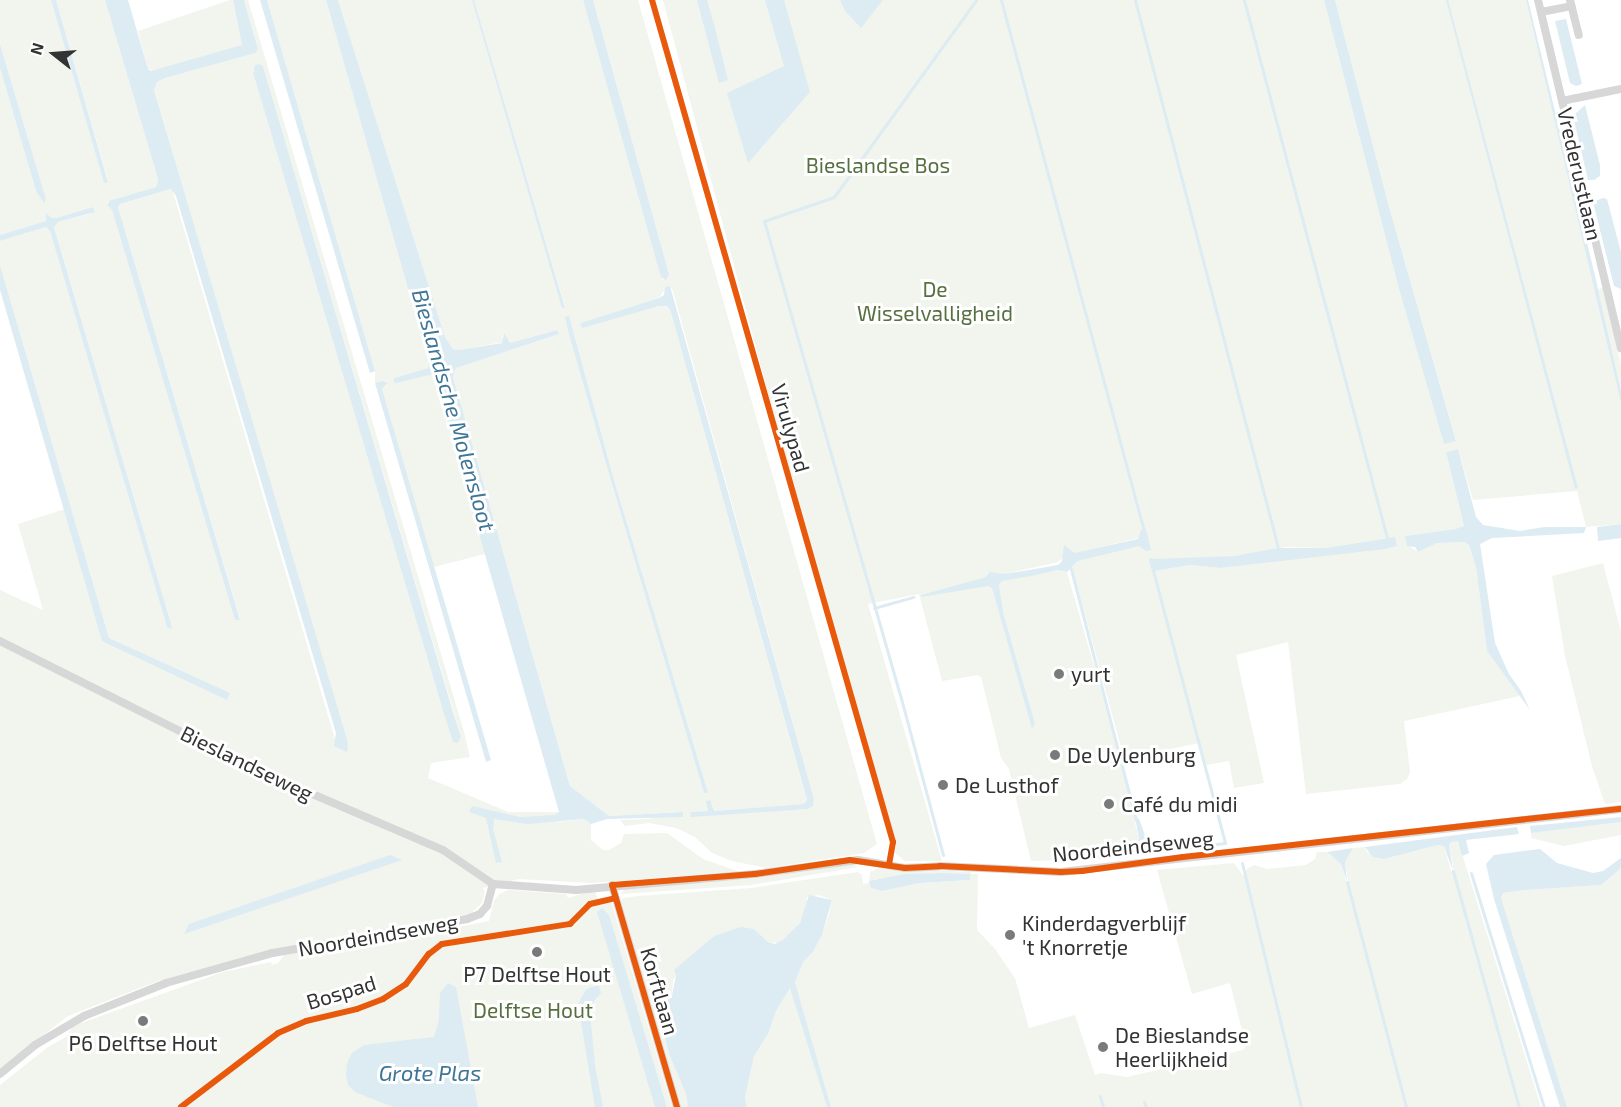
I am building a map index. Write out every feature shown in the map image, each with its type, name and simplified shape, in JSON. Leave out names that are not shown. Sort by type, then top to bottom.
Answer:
[{"type":"street","name":"Vrederustlaan","points":[[1538,0],[1621,348]]},
{"type":"street","points":[[1541,12],[1570,3],[1579,35]]},
{"type":"street","points":[[1562,100],[1621,89]]},
{"type":"street","name":"Bieslandseweg","points":[[0,641],[268,775],[443,850],[493,884]]},
{"type":"street","name":"Noordeindseweg","points":[[0,1074],[59,1029],[84,1016],[166,983],[273,953],[467,919],[480,914],[487,906],[493,884],[564,890],[755,874],[858,860],[905,867],[1082,871],[1183,857],[1621,809]]},
{"type":"street","name":"Korftlaan","points":[[612,885],[676,1107]]},
{"type":"green space","points":[[0,0],[51,0],[104,182],[108,180],[56,0],[105,0],[158,179],[156,187],[107,202],[107,205],[112,210],[235,620],[240,619],[118,207],[120,204],[172,189],[335,739],[347,745],[154,89],[157,82],[165,78],[256,53],[258,49],[244,0],[248,0],[470,757],[431,763],[428,778],[508,812],[558,812],[559,822],[584,819],[591,824],[591,840],[603,850],[609,850],[621,843],[624,834],[667,833],[703,859],[740,872],[592,883],[519,879],[483,888],[485,892],[482,903],[469,915],[261,953],[158,981],[68,1016],[0,1069],[0,590],[43,610],[18,524],[65,509],[102,639],[229,693],[109,638],[0,265],[0,241],[46,227],[50,231],[167,627],[172,627],[54,226],[58,222],[90,214],[93,207],[56,218],[46,213],[46,221],[0,235],[0,68],[36,191],[46,199],[0,44]],"holes":[[[260,64],[263,66],[461,737],[441,704],[253,73],[253,70]]]},
{"type":"green space","points":[[233,0],[242,45],[156,71],[148,69],[138,31]]},
{"type":"green space","points":[[267,0],[326,0],[429,363],[428,368],[394,378],[432,373],[485,554],[434,567],[382,389],[387,385],[382,381],[375,383],[375,371]]},
{"type":"green space","points":[[338,0],[472,0],[563,308],[565,307],[474,0],[583,0],[663,280],[669,274],[593,0],[638,0],[877,844],[864,853],[767,868],[732,861],[712,853],[695,837],[676,828],[649,823],[625,826],[620,820],[648,819],[682,812],[609,816],[570,786],[453,377],[456,368],[559,334],[557,330],[510,343],[502,334],[503,342],[459,350],[453,349],[445,337]],"holes":[[[667,286],[672,288],[814,799],[808,809],[691,816],[691,812],[708,811],[712,802],[713,811],[805,804],[807,801],[670,309],[662,305],[583,328],[580,324],[659,298]],[[572,327],[614,480],[707,793],[704,793],[611,481],[568,331]]]},
{"type":"green space","points":[[663,0],[1324,0],[1399,289],[1444,443],[1456,440],[1388,203],[1335,0],[1526,0],[1621,403],[1621,524],[1586,527],[1577,491],[1473,500],[1458,449],[1446,452],[1464,526],[1405,536],[1409,546],[1418,552],[1437,543],[1464,542],[1469,545],[1476,567],[1487,651],[1520,696],[1404,721],[1410,772],[1407,779],[1400,784],[1306,794],[1288,642],[1236,655],[1264,783],[1234,788],[1229,761],[1206,765],[1200,743],[1124,758],[1072,567],[1078,561],[1144,544],[1143,537],[1066,555],[1058,562],[1009,573],[988,586],[992,588],[1032,728],[1035,723],[1004,616],[999,585],[1002,581],[1058,570],[1067,572],[1121,760],[1140,845],[1136,855],[1111,859],[1031,861],[1009,769],[1001,758],[981,677],[978,675],[942,681],[919,594],[868,604],[942,861],[905,861],[895,853],[896,842],[776,423]],"holes":[[[1387,538],[1397,546],[1220,568],[1190,565],[1155,571],[1152,560],[1234,556],[1286,547],[1325,548]]]},
{"type":"green space","points":[[1603,288],[1621,365],[1621,391],[1598,289]]},
{"type":"green space","points":[[1603,563],[1621,632],[1621,802],[1605,804],[1592,766],[1565,656],[1552,576]]},
{"type":"green space","points":[[1621,822],[1621,835],[1564,846],[1531,838],[1531,833]]},
{"type":"green space","points":[[1458,841],[1541,1107],[831,1107],[795,982],[803,962],[813,952],[822,935],[829,915],[832,900],[819,895],[807,897],[807,906],[800,923],[788,937],[778,943],[768,942],[754,929],[714,936],[685,961],[673,980],[672,996],[665,1002],[660,997],[659,1015],[669,1054],[686,1094],[688,1107],[679,1107],[620,902],[623,898],[638,896],[751,888],[858,872],[862,875],[863,884],[869,883],[870,872],[879,868],[978,874],[977,930],[995,949],[1015,978],[1029,1028],[1075,1015],[1095,1075],[1101,1073],[1127,1077],[1243,1050],[1246,1046],[1230,983],[1192,994],[1157,870],[1234,863],[1243,876],[1248,868],[1255,865],[1267,869],[1306,865],[1315,859],[1317,852],[1327,852],[1341,864],[1346,882],[1348,881],[1345,862],[1353,848],[1365,847],[1367,852],[1384,859],[1438,845],[1444,846],[1451,871],[1454,870],[1449,845],[1451,842]],"holes":[[[932,873],[970,874],[970,880],[920,883],[882,891],[871,888],[870,881]]]},
{"type":"green space","points":[[837,865],[858,867],[751,885],[621,894],[624,890],[637,886],[751,879]]},
{"type":"green space","points":[[1621,868],[1621,1107],[1567,1107],[1501,898],[1503,893],[1525,890],[1601,885]]},
{"type":"green space","name":"Delftse Hout","points":[[508,890],[566,894],[568,898],[594,890],[601,906],[601,903],[611,901],[672,1107],[667,1107],[607,911],[661,1107],[0,1107],[0,1085],[48,1047],[66,1037],[73,1026],[223,972],[271,962],[272,965],[278,963],[284,955],[434,928],[438,931],[489,921],[494,901],[499,894]]},
{"type":"green space","points":[[790,988],[827,1107],[747,1107],[745,1097],[754,1056],[768,1034],[776,1011]]},
{"type":"water","points":[[51,0],[56,0],[108,182],[104,183]]},
{"type":"water","points":[[105,0],[128,0],[148,69],[151,71],[242,45],[233,0],[244,0],[258,49],[256,53],[165,78],[157,82],[154,90],[348,743],[347,752],[334,746],[336,733],[176,196],[171,189],[120,204],[118,207],[240,620],[235,620],[112,210],[107,205],[109,201],[156,187],[158,179]]},
{"type":"water","points":[[260,0],[267,0],[375,371],[370,373]]},
{"type":"water","name":"Bieslandsche Molensloot","points":[[326,0],[338,0],[445,337],[453,349],[502,343],[504,333],[510,343],[557,330],[559,334],[456,368],[453,377],[570,786],[609,816],[683,812],[683,817],[607,819],[591,824],[584,819],[527,824],[494,819],[493,829],[502,862],[496,863],[486,818],[469,812],[472,806],[520,817],[555,815],[559,812],[433,374],[394,382],[394,378],[428,368],[429,363]]},
{"type":"water","points":[[472,0],[474,0],[565,308],[562,308]]},
{"type":"water","points":[[583,0],[593,0],[669,274],[666,280],[661,277]]},
{"type":"water","points":[[697,0],[707,0],[715,28],[728,80],[719,83]]},
{"type":"water","points":[[765,0],[784,0],[810,92],[748,163],[727,93],[784,66]]},
{"type":"water","points":[[840,0],[883,0],[861,28],[845,11]]},
{"type":"water","points":[[1324,0],[1335,0],[1388,203],[1456,441],[1444,444],[1399,289]]},
{"type":"water","points":[[1446,0],[1448,0],[1578,488],[1575,489]]},
{"type":"water","points":[[1526,0],[1528,0],[1596,280],[1621,391],[1621,403]]},
{"type":"water","points":[[1566,19],[1582,84],[1576,86],[1570,83],[1555,21]]},
{"type":"water","points":[[0,44],[46,199],[44,203],[36,191],[0,68]]},
{"type":"water","points":[[255,65],[263,66],[461,737],[458,743],[453,742],[441,704],[253,73]]},
{"type":"water","points":[[1585,105],[1600,165],[1600,176],[1594,180],[1588,180],[1573,116]]},
{"type":"water","points":[[1603,198],[1607,199],[1621,252],[1621,289],[1614,286],[1593,202]]},
{"type":"water","points":[[93,207],[95,212],[58,222],[54,227],[171,629],[167,627],[50,231],[46,227],[0,241],[0,235],[46,221],[46,213],[56,218]]},
{"type":"water","points":[[0,265],[109,638],[230,693],[227,700],[102,641],[0,290]]},
{"type":"water","points":[[670,286],[814,799],[813,806],[808,809],[691,817],[690,812],[708,811],[706,801],[710,800],[714,811],[804,804],[807,800],[670,309],[666,306],[659,306],[583,328],[580,326],[581,323],[659,298],[664,295],[665,287]]},
{"type":"water","points":[[569,316],[614,480],[708,793],[704,793],[611,481],[568,331],[565,317]]},
{"type":"water","points":[[382,381],[388,383],[382,389],[491,760],[486,762],[375,383]]},
{"type":"water","points":[[1458,449],[1476,517],[1483,525],[1520,531],[1545,527],[1586,527],[1584,533],[1492,538],[1480,544],[1495,643],[1509,674],[1530,710],[1487,651],[1476,567],[1469,545],[1464,542],[1437,543],[1418,552],[1415,547],[1407,546],[1405,536],[1464,526],[1446,452]]},
{"type":"water","points":[[1621,524],[1621,538],[1598,541],[1597,527]]},
{"type":"water","points":[[1146,529],[1151,550],[1146,551],[1139,546],[1078,561],[1067,572],[1058,570],[1002,581],[999,585],[1004,616],[1035,723],[1032,729],[992,588],[988,586],[921,597],[921,595],[986,577],[990,572],[1005,574],[1058,565],[1062,561],[1064,545],[1074,553],[1138,539],[1141,530]]},
{"type":"water","points":[[1395,537],[1397,546],[1385,549],[1220,568],[1190,565],[1155,571],[1151,559],[1234,556],[1278,548],[1325,548]]},
{"type":"water","points":[[1135,817],[1139,819],[1150,849],[1158,853],[1136,855],[1140,845]]},
{"type":"water","points":[[1621,817],[1621,822],[1531,833],[1530,826]]},
{"type":"water","points":[[1517,827],[1519,834],[1466,840],[1469,853],[1462,856],[1458,841],[1451,842],[1449,845],[1453,871],[1444,846],[1438,845],[1384,859],[1373,857],[1365,847]]},
{"type":"water","points":[[1353,848],[1345,862],[1347,882],[1341,864],[1327,852]]},
{"type":"water","points":[[1540,849],[1557,863],[1593,873],[1603,871],[1621,858],[1621,868],[1601,885],[1525,890],[1503,893],[1501,898],[1567,1107],[1560,1107],[1494,899],[1486,864],[1494,855]]},
{"type":"water","points":[[390,855],[402,860],[184,934],[189,924]]},
{"type":"water","points":[[905,874],[970,874],[970,880],[920,883],[882,891],[871,888],[869,881]]},
{"type":"water","points":[[809,895],[832,900],[822,935],[813,952],[803,962],[795,982],[831,1107],[827,1107],[790,988],[776,1011],[768,1034],[754,1056],[745,1097],[747,1107],[688,1107],[686,1094],[669,1054],[659,1014],[661,1007],[658,998],[665,1002],[672,996],[676,975],[674,970],[714,936],[741,927],[754,929],[768,942],[775,944],[783,940],[800,923]]},
{"type":"water","points":[[602,908],[609,915],[667,1107],[655,1107],[597,912]]},
{"type":"water","name":"Grote Plas","points":[[448,983],[456,987],[478,1107],[393,1107],[355,1092],[348,1085],[346,1075],[347,1063],[352,1053],[364,1045],[434,1037],[439,1020],[440,993]]},
{"type":"water","points":[[599,986],[601,993],[594,1001],[590,1013],[595,1065],[603,1107],[595,1107],[578,1004],[585,991],[590,987]]},
{"type":"waterway","points":[[943,855],[900,695],[764,221],[834,197],[976,0]]},
{"type":"waterway","points":[[1001,0],[1144,531]]},
{"type":"waterway","points":[[1135,0],[1278,548]]},
{"type":"waterway","points":[[1244,0],[1387,538]]},
{"type":"waterway","points":[[1150,559],[1225,843],[1152,852]]},
{"type":"waterway","points":[[1071,569],[1136,821]]},
{"type":"waterway","points":[[874,608],[913,597]]},
{"type":"waterway","points":[[1242,863],[1301,1107]]},
{"type":"waterway","points":[[1453,871],[1519,1107]]},
{"type":"waterway","points":[[1471,873],[1544,1107]]},
{"type":"waterway","points":[[1347,882],[1406,1107]]},
{"type":"waterway","points":[[1100,1096],[1103,1107]]},
{"type":"waterway","points":[[1144,1102],[1146,1107]]},
{"type":"cycle path","name":"Virulypad","points":[[652,0],[893,842],[889,864]]},
{"type":"cycle path","points":[[677,1107],[612,885],[755,874],[850,860],[905,868],[940,866],[1082,871],[1183,857],[1621,809]]},
{"type":"cycle path","name":"Bospad","points":[[181,1107],[278,1033],[306,1021],[357,1009],[383,999],[406,984],[429,954],[442,944],[570,924],[590,904],[615,898]]},
{"type":"place","name":"yurt","points":[[1059,674]]},
{"type":"place","name":"De Uylenburg","points":[[1055,755]]},
{"type":"place","name":"De Lusthof","points":[[943,785]]},
{"type":"place","name":"Café du midi","points":[[1109,804]]},
{"type":"place","name":"Kinderdagverblijf 't Knorretje","points":[[1010,935]]},
{"type":"place","name":"P7 Delftse Hout","points":[[537,952]]},
{"type":"place","name":"P6 Delftse Hout","points":[[143,1021]]},
{"type":"place","name":"De Bieslandse Heerlijkheid","points":[[1103,1047]]},
{"type":"park label","name":"Bieslandse Bos","points":[[878,165]]},
{"type":"park label","name":"De Wisselvalligheid","points":[[935,301]]}]
